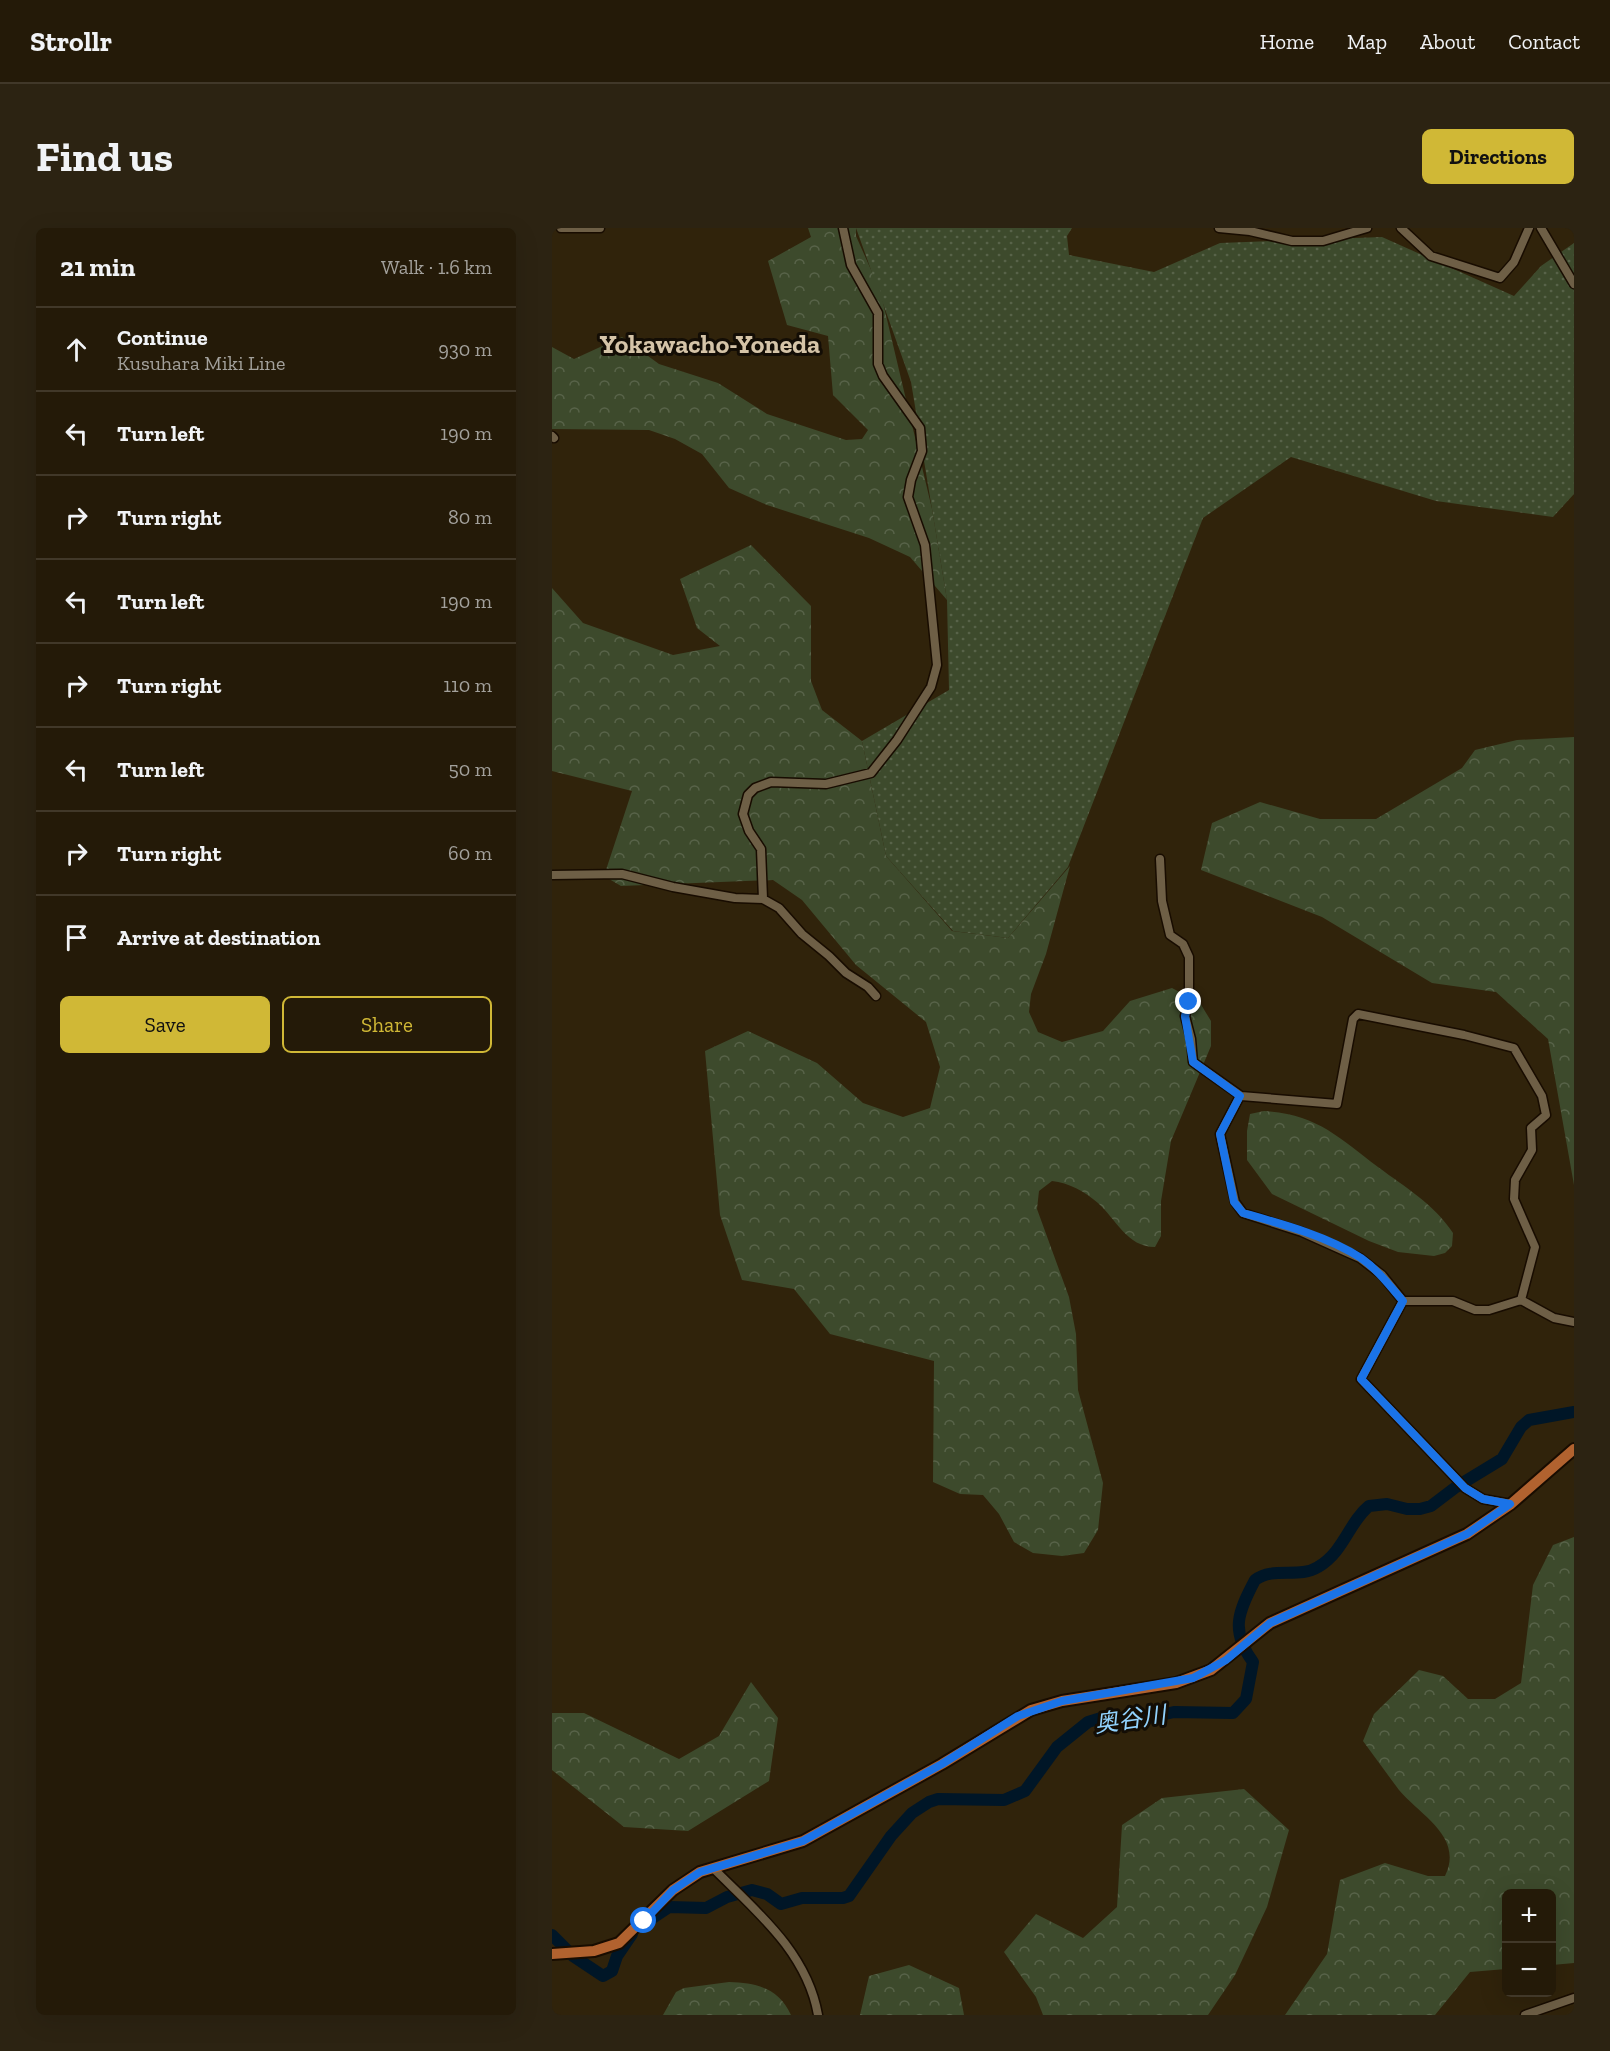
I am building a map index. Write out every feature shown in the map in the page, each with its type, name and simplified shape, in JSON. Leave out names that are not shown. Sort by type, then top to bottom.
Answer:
[{"type":"main road","points":[[552,1954],[607,1949],[619,1943],[673,1890],[700,1872],[803,1841],[927,1772],[1031,1710],[1062,1701],[1193,1678],[1211,1670],[1270,1623],[1467,1534],[1510,1504],[1574,1449]]},
{"type":"street","points":[[561,228],[600,228]]},
{"type":"street","points":[[763,899],[761,849],[749,831],[743,814],[748,795],[755,788],[771,782],[826,784],[871,773],[897,740],[931,687],[937,665],[925,545],[908,497],[911,480],[922,451],[920,428],[880,370],[878,313],[851,265],[843,228]]},
{"type":"street","points":[[1220,228],[1250,231],[1292,241],[1323,241],[1367,228]]},
{"type":"street","points":[[1401,228],[1431,256],[1500,278],[1514,262],[1529,228]]},
{"type":"street","points":[[1541,228],[1574,284]]},
{"type":"street","points":[[1160,859],[1162,901],[1170,934],[1183,944],[1189,957],[1189,1002],[1185,1016],[1193,1062],[1240,1096],[1337,1104],[1353,1019],[1358,1014],[1512,1046],[1542,1096],[1546,1115],[1531,1128],[1532,1150],[1515,1180],[1514,1199],[1535,1247],[1521,1300]]},
{"type":"street","points":[[552,875],[622,874],[673,887],[735,898],[763,899],[779,908],[802,934],[876,996]]},
{"type":"street","points":[[1240,1096],[1220,1134],[1234,1202],[1243,1213],[1302,1232],[1360,1258],[1382,1275],[1403,1301]]},
{"type":"street","points":[[1403,1301],[1453,1300],[1476,1310],[1489,1310],[1521,1300],[1554,1318],[1574,1322]]},
{"type":"street","points":[[1403,1301],[1361,1379],[1465,1488],[1483,1499],[1510,1504]]},
{"type":"street","points":[[713,1868],[800,1962],[810,1982],[818,2015]]},
{"type":"street","points":[[1525,2015],[1574,1998]]},
{"type":"green space","points":[[808,228],[856,228],[856,236],[880,290],[932,509],[947,600],[910,557],[869,538],[767,505],[729,488],[702,454],[675,439],[649,430],[552,429],[552,347],[574,359],[622,337],[659,364],[718,383],[767,414],[846,440],[862,439],[868,430],[833,395],[828,336],[787,325],[768,261],[811,237]]},
{"type":"green space","points":[[856,228],[1072,228],[1067,236],[1069,255],[1154,272],[1220,243],[1382,237],[1514,296],[1541,266],[1574,243],[1574,494],[1553,517],[1436,501],[1291,457],[1203,518],[1068,867],[1008,938],[953,931],[886,856],[862,741],[949,690],[947,600],[911,382]]},
{"type":"green space","points":[[751,545],[811,606],[811,681],[822,710],[862,741],[886,856],[952,931],[1008,938],[1070,866],[1046,954],[1031,994],[1029,1012],[1038,1032],[1062,1042],[1103,1031],[1130,1001],[1172,988],[1200,1003],[1211,1021],[1211,1046],[1171,1141],[1161,1201],[1161,1236],[1155,1247],[1145,1246],[1129,1237],[1098,1203],[1076,1188],[1052,1181],[1039,1191],[1037,1209],[1069,1297],[1076,1334],[1078,1390],[1103,1483],[1098,1530],[1084,1553],[1062,1556],[1033,1553],[1014,1542],[999,1514],[983,1495],[960,1494],[933,1482],[934,1361],[830,1334],[794,1289],[742,1280],[720,1215],[705,1051],[748,1031],[817,1063],[863,1103],[903,1117],[930,1108],[940,1067],[926,1022],[856,965],[802,900],[773,880],[621,886],[604,876],[632,791],[552,771],[552,588],[583,623],[673,655],[720,646],[697,628],[680,579]]},
{"type":"green space","points":[[1574,737],[1574,1185],[1548,1039],[1496,992],[1432,983],[1322,917],[1201,870],[1212,823],[1260,802],[1320,819],[1376,819],[1462,768],[1475,750],[1517,740]]},
{"type":"green space","points":[[1264,1111],[1299,1117],[1313,1122],[1338,1137],[1437,1213],[1453,1233],[1452,1246],[1445,1253],[1434,1256],[1398,1252],[1369,1241],[1272,1194],[1247,1160],[1247,1131],[1250,1114]]},
{"type":"green space","points":[[1574,1537],[1574,1963],[1556,1965],[1556,1889],[1502,1889],[1502,1969],[1470,1972],[1435,2015],[1285,2015],[1327,1954],[1340,1880],[1385,1863],[1428,1876],[1445,1876],[1449,1862],[1449,1850],[1445,1839],[1428,1818],[1399,1790],[1363,1741],[1374,1714],[1419,1670],[1443,1676],[1468,1699],[1495,1699],[1521,1683],[1533,1585],[1553,1545]]},
{"type":"green space","points":[[751,1682],[778,1718],[769,1781],[688,1831],[624,1827],[552,1770],[552,1713],[584,1713],[679,1759],[719,1736]]},
{"type":"green space","points":[[1244,1789],[1289,1830],[1267,1907],[1235,1975],[1208,2015],[1043,2015],[1036,1997],[1004,1952],[1036,1914],[1083,1938],[1117,1907],[1122,1825],[1162,1798]]},
{"type":"green space","points":[[909,1965],[959,1988],[964,2015],[860,2015],[869,1976]]},
{"type":"green space","points":[[729,1982],[766,1989],[780,1999],[791,2015],[663,2015],[676,1992],[684,1988]]},
{"type":"waterway","name":"奥谷川","points":[[645,1923],[669,1907],[706,1908],[727,1897],[752,1890],[767,1894],[781,1904],[802,1898],[849,1896],[891,1836],[912,1813],[938,1799],[1004,1800],[1025,1791],[1057,1747],[1088,1722],[1101,1718],[1148,1718],[1174,1712],[1233,1713],[1246,1699],[1253,1662],[1241,1641],[1239,1621],[1244,1602],[1255,1580],[1270,1574],[1303,1572],[1318,1567],[1334,1553],[1356,1520],[1369,1506],[1387,1504],[1407,1509],[1431,1506],[1456,1487],[1502,1459],[1521,1427],[1529,1420],[1574,1412]]},
{"type":"waterway","name":"奥谷川","points":[[552,1935],[573,1956],[603,1976],[612,1971],[617,1956],[632,1934]]},
{"type":"district","name":"Yokawacho-Yoneda","points":[[710,344]]},
{"type":"route","points":[[644,1921],[673,1890],[700,1872],[781,1850],[803,1841],[942,1764],[1018,1716],[1062,1701],[1149,1688],[1193,1678],[1226,1660],[1270,1623],[1467,1534],[1510,1504],[1483,1499],[1465,1488],[1361,1379],[1403,1301],[1382,1275],[1360,1258],[1330,1243],[1269,1220],[1243,1213],[1234,1202],[1220,1134],[1240,1096],[1193,1062],[1191,1039],[1185,1016],[1189,1002]]}]
